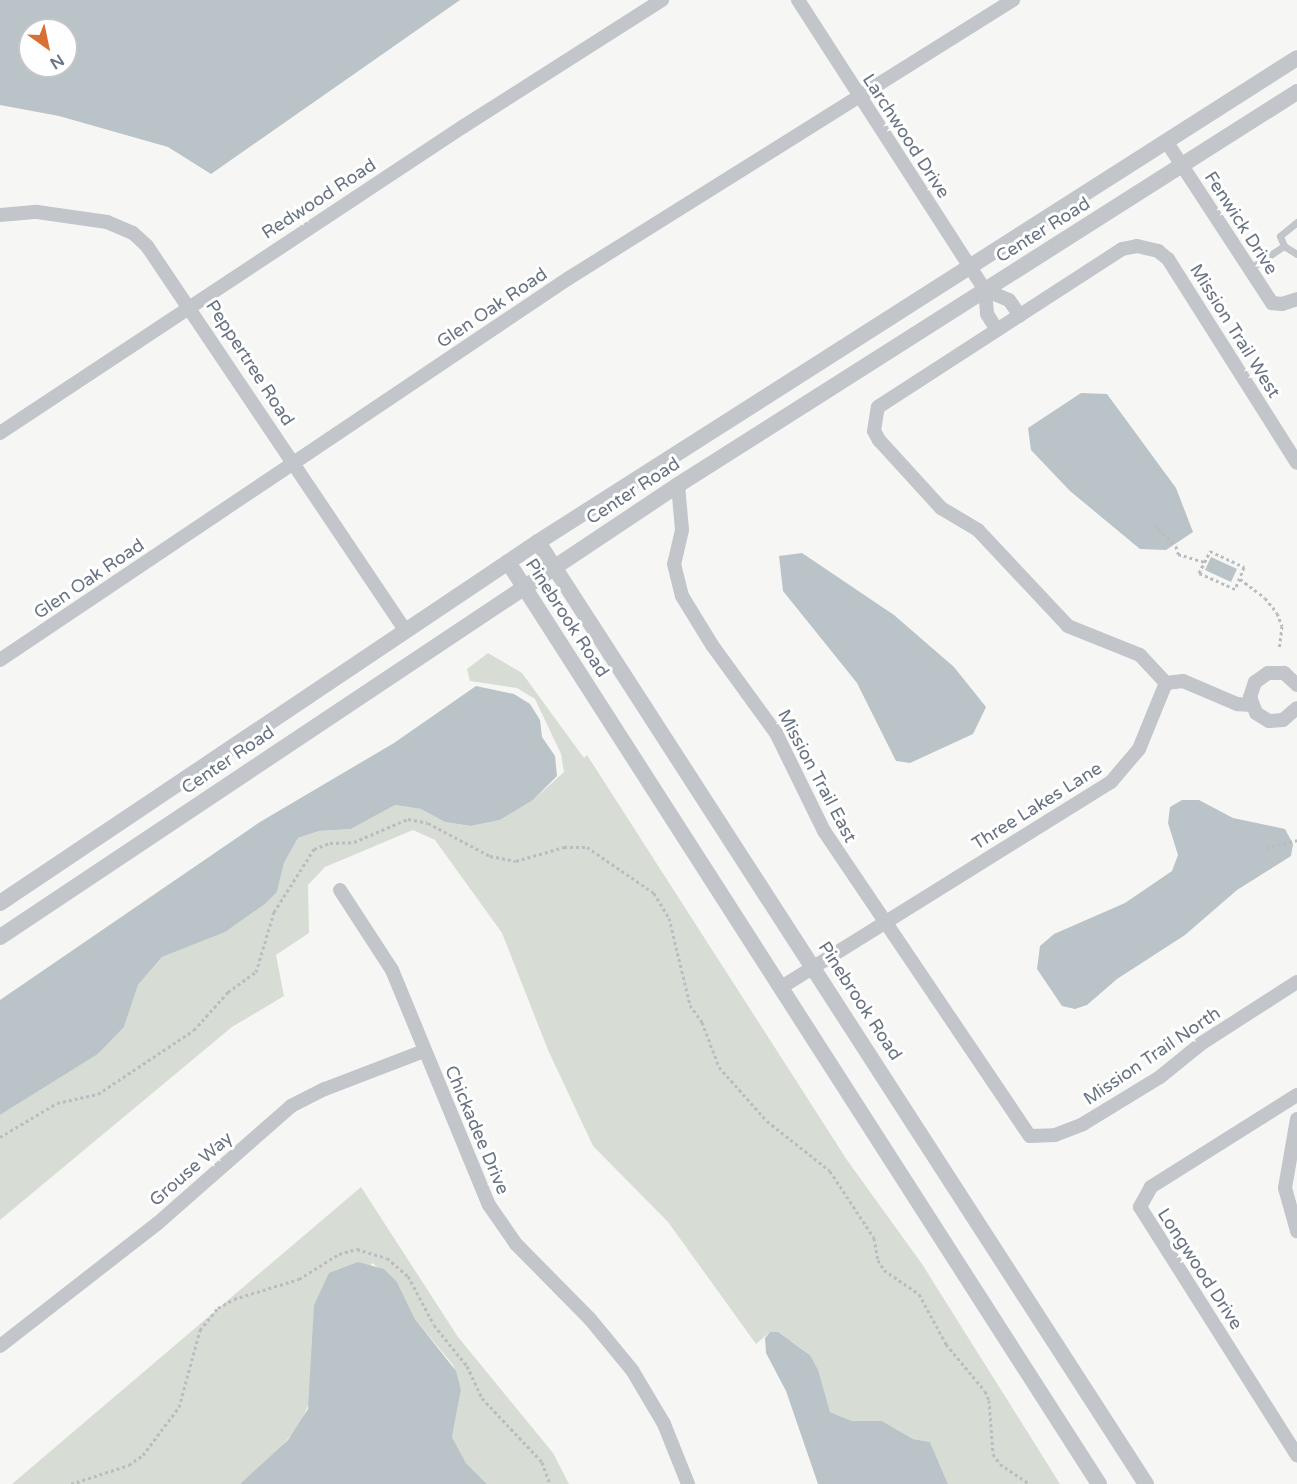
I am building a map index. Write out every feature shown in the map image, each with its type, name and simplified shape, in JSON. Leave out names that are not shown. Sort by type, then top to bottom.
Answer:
[{"type":"street","name":"Redwood Road","points":[[0,433],[190,306],[662,0]]},
{"type":"street","name":"Larchwood Drive","points":[[798,0],[985,290]]},
{"type":"street","name":"Glen Oak Road","points":[[0,660],[569,278],[1013,0]]},
{"type":"street","name":"Center Road","points":[[0,903],[537,542],[1297,58]]},
{"type":"street","name":"Center Road","points":[[0,937],[678,485],[1297,92]]},
{"type":"street","name":"Fenwick Drive","points":[[1166,141],[1272,303],[1282,304],[1297,299]]},
{"type":"street","name":"Peppertree Road","points":[[0,215],[62,214],[122,227],[147,246],[190,306],[406,631]]},
{"type":"street","name":"Mission Trail West","points":[[1020,316],[1122,249],[1137,246],[1158,251],[1177,272],[1297,463]]},
{"type":"street","points":[[998,330],[987,314],[985,290],[1010,300],[1020,316],[998,330],[885,401],[876,412],[874,431],[890,454],[941,508],[978,530],[1068,626],[1140,655],[1166,683],[1183,681],[1237,704],[1251,705]]},
{"type":"street","name":"Mission Trail East","points":[[678,485],[681,516],[674,564],[682,596],[712,645],[776,733],[804,797],[884,924],[1022,1129]]},
{"type":"street","name":"Pinebrook Road","points":[[537,542],[814,966],[1146,1484]]},
{"type":"street","name":"Pinebrook Road","points":[[508,562],[1099,1484]]},
{"type":"street","points":[[1297,685],[1284,673],[1264,674],[1251,688],[1251,705],[1260,716],[1274,721],[1288,718],[1297,708]]},
{"type":"street","name":"Three Lakes Lane","points":[[780,988],[1111,782],[1139,749],[1166,683]]},
{"type":"street","name":"Chickadee Drive","points":[[340,890],[392,970],[489,1205],[516,1244],[590,1319],[632,1370],[664,1424],[688,1484]]},
{"type":"street","name":"Mission Trail North","points":[[1022,1129],[1038,1138],[1083,1125],[1160,1077],[1202,1043],[1297,982]]},
{"type":"street","name":"Grouse Way","points":[[0,1346],[158,1222],[291,1107],[325,1089],[424,1051]]},
{"type":"street","name":"Longwood Drive","points":[[1297,1095],[1150,1187],[1140,1207],[1297,1455]]},
{"type":"street","points":[[1297,1119],[1285,1188],[1297,1231]]},
{"type":"lane","points":[[1297,222],[1280,236],[1284,246],[1297,254]]},
{"type":"lane","points":[[1249,269],[1284,246]]},
{"type":"path","points":[[1154,525],[1183,558],[1205,562]]},
{"type":"path","points":[[1210,551],[1244,567],[1234,589],[1199,573],[1205,562],[1210,551]]},
{"type":"path","points":[[1239,578],[1265,598],[1277,613],[1282,626],[1279,649]]},
{"type":"path","points":[[0,1137],[57,1103],[98,1094],[194,1029],[228,992],[256,972],[274,912],[314,849],[330,843],[354,842],[408,819],[428,823],[490,856],[516,861],[564,847],[587,847],[654,893],[669,918],[690,1005],[702,1022],[719,1066],[767,1121],[830,1171],[874,1238],[878,1260],[884,1270],[919,1294],[946,1344],[985,1391],[989,1400],[993,1454],[1000,1464],[1030,1484]]},
{"type":"path","points":[[1266,848],[1297,840]]},
{"type":"path","points":[[71,1484],[129,1465],[142,1455],[179,1407],[200,1330],[218,1308],[243,1295],[299,1279],[339,1254],[357,1249],[387,1257],[408,1276],[434,1325],[467,1366],[482,1398],[542,1462],[550,1484]]},
{"type":"shaded area","points":[[0,0],[460,0],[211,174],[168,147],[59,116],[0,105]]},
{"type":"shaded area","points":[[1081,393],[1107,394],[1176,488],[1193,532],[1166,550],[1140,549],[1070,491],[1031,450],[1028,428]]},
{"type":"shaded area","points":[[802,553],[894,615],[954,667],[986,707],[973,734],[910,763],[896,761],[857,683],[783,591],[779,556]]},
{"type":"shaded area","points":[[1211,557],[1237,569],[1231,582],[1205,570]]},
{"type":"shaded area","points":[[488,653],[522,673],[584,758],[587,755],[847,1160],[922,1264],[1060,1484],[948,1484],[930,1442],[913,1439],[882,1421],[852,1421],[830,1412],[810,1355],[791,1341],[770,1332],[756,1344],[668,1222],[593,1146],[548,1050],[502,933],[435,840],[413,830],[325,867],[308,885],[309,933],[276,955],[284,996],[232,1027],[0,1220],[0,1115],[98,1054],[124,1027],[138,985],[162,957],[224,932],[265,904],[277,892],[284,863],[298,838],[319,831],[351,829],[395,805],[421,809],[445,822],[471,826],[500,820],[533,800],[564,772],[561,754],[535,699],[517,688],[470,681],[467,669]]},
{"type":"shaded area","points":[[476,686],[514,694],[530,704],[540,720],[542,737],[555,756],[557,776],[533,800],[500,820],[471,826],[445,822],[421,809],[395,805],[351,829],[319,831],[298,838],[284,863],[277,892],[265,904],[225,932],[162,957],[138,985],[124,1027],[98,1054],[0,1115],[0,1000],[260,822],[394,743]]},
{"type":"shaded area","points":[[1182,800],[1199,800],[1233,818],[1285,829],[1293,844],[1291,856],[1237,890],[1185,935],[1117,979],[1087,1005],[1075,1009],[1062,1006],[1037,969],[1040,946],[1054,934],[1125,903],[1172,871],[1178,855],[1168,823],[1170,807]]},
{"type":"shaded area","points":[[361,1187],[458,1337],[553,1453],[569,1484],[487,1484],[466,1463],[452,1437],[461,1390],[453,1365],[415,1319],[397,1282],[372,1263],[299,1426],[274,1455],[240,1484],[12,1484]]},
{"type":"shaded area","points":[[358,1262],[384,1269],[397,1282],[415,1319],[456,1371],[461,1390],[452,1437],[466,1463],[487,1484],[240,1484],[288,1440],[308,1409],[314,1305],[329,1273]]},
{"type":"shaded area","points":[[770,1332],[778,1332],[810,1355],[818,1370],[830,1412],[852,1421],[882,1421],[913,1439],[930,1442],[948,1484],[818,1484],[786,1391],[766,1353],[765,1338]]}]
